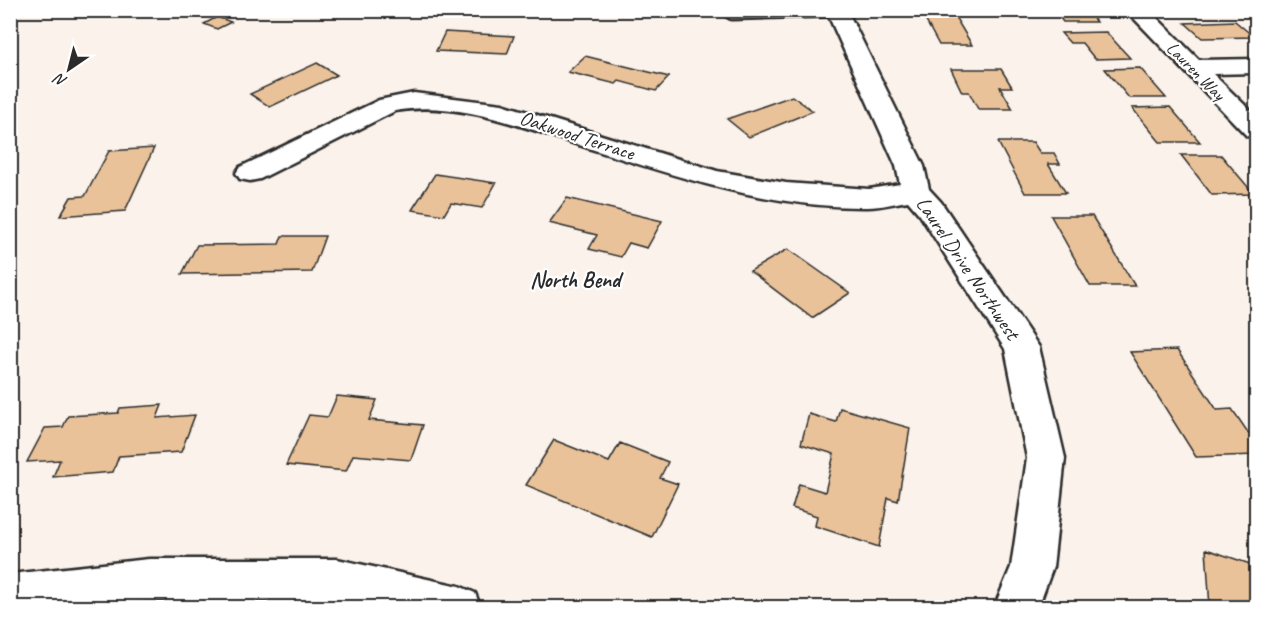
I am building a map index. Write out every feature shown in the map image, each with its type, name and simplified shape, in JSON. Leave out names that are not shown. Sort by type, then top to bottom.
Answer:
[{"type":"street","name":"Lauren Way","points":[[1136,10],[1257,130]]},
{"type":"street","name":"Laurel Drive Northwest","points":[[837,12],[910,166],[915,191],[931,209],[1022,347],[1046,458],[1032,567],[1016,608]]},
{"type":"street","points":[[1192,67],[1257,66]]},
{"type":"street","name":"Oakwood Terrace","points":[[250,172],[388,105],[414,100],[493,109],[713,179],[786,192],[869,198],[915,191]]},
{"type":"street","points":[[10,595],[149,580],[337,580],[459,608]]},
{"type":"lane","points":[[730,16],[837,12]]},
{"type":"building","points":[[920,10],[951,10],[972,45],[939,45]]},
{"type":"building","points":[[1054,10],[1087,10],[1096,22],[1063,22]]},
{"type":"building","points":[[217,17],[231,22],[217,29],[204,24]]},
{"type":"building","points":[[1235,21],[1254,37],[1202,38],[1185,23]]},
{"type":"building","points":[[445,32],[514,36],[507,54],[436,51]]},
{"type":"building","points":[[1106,32],[1130,58],[1095,59],[1082,43],[1070,43],[1061,33]]},
{"type":"building","points":[[585,56],[669,77],[656,91],[619,81],[616,84],[568,72]]},
{"type":"building","points":[[317,63],[337,75],[270,107],[250,94]]},
{"type":"building","points":[[1140,68],[1166,98],[1129,98],[1105,69]]},
{"type":"building","points":[[951,69],[1001,69],[1012,87],[1000,87],[1013,109],[978,109],[969,92],[962,92]]},
{"type":"building","points":[[792,96],[813,111],[749,137],[727,119]]},
{"type":"building","points":[[1170,107],[1200,142],[1160,142],[1132,108]]},
{"type":"building","points":[[998,142],[1033,142],[1040,153],[1054,153],[1060,164],[1048,164],[1066,193],[1025,193]]},
{"type":"building","points":[[154,148],[125,211],[60,216],[71,197],[85,196],[109,151]]},
{"type":"building","points":[[1181,155],[1221,155],[1254,194],[1212,195]]},
{"type":"building","points":[[435,174],[496,183],[482,208],[451,203],[444,215],[412,210]]},
{"type":"building","points":[[567,198],[662,221],[647,248],[629,243],[621,257],[589,249],[597,235],[549,223]]},
{"type":"building","points":[[1051,216],[1092,216],[1135,286],[1090,286]]},
{"type":"building","points":[[282,236],[325,236],[312,272],[182,274],[197,245],[279,244]]},
{"type":"building","points":[[788,249],[850,293],[812,318],[750,271]]},
{"type":"building","points":[[1177,350],[1217,410],[1232,409],[1256,444],[1256,455],[1196,457],[1130,352]]},
{"type":"building","points":[[337,396],[377,400],[369,420],[423,425],[411,460],[353,455],[346,471],[286,465],[309,415],[328,417]]},
{"type":"building","points":[[162,405],[157,418],[195,415],[181,452],[119,456],[113,472],[53,477],[60,460],[27,462],[45,428],[63,427],[68,416],[118,413],[120,408]]},
{"type":"building","points":[[840,408],[910,428],[898,501],[888,498],[879,547],[815,526],[817,516],[792,508],[799,484],[825,492],[834,454],[801,444],[809,414],[836,422]]},
{"type":"building","points":[[554,440],[609,462],[620,443],[668,462],[660,478],[678,484],[652,537],[526,485]]},
{"type":"building","points":[[1206,549],[1256,566],[1256,608],[1210,608]]},
{"type":"district","name":"North Bend","points":[[575,279]]}]
